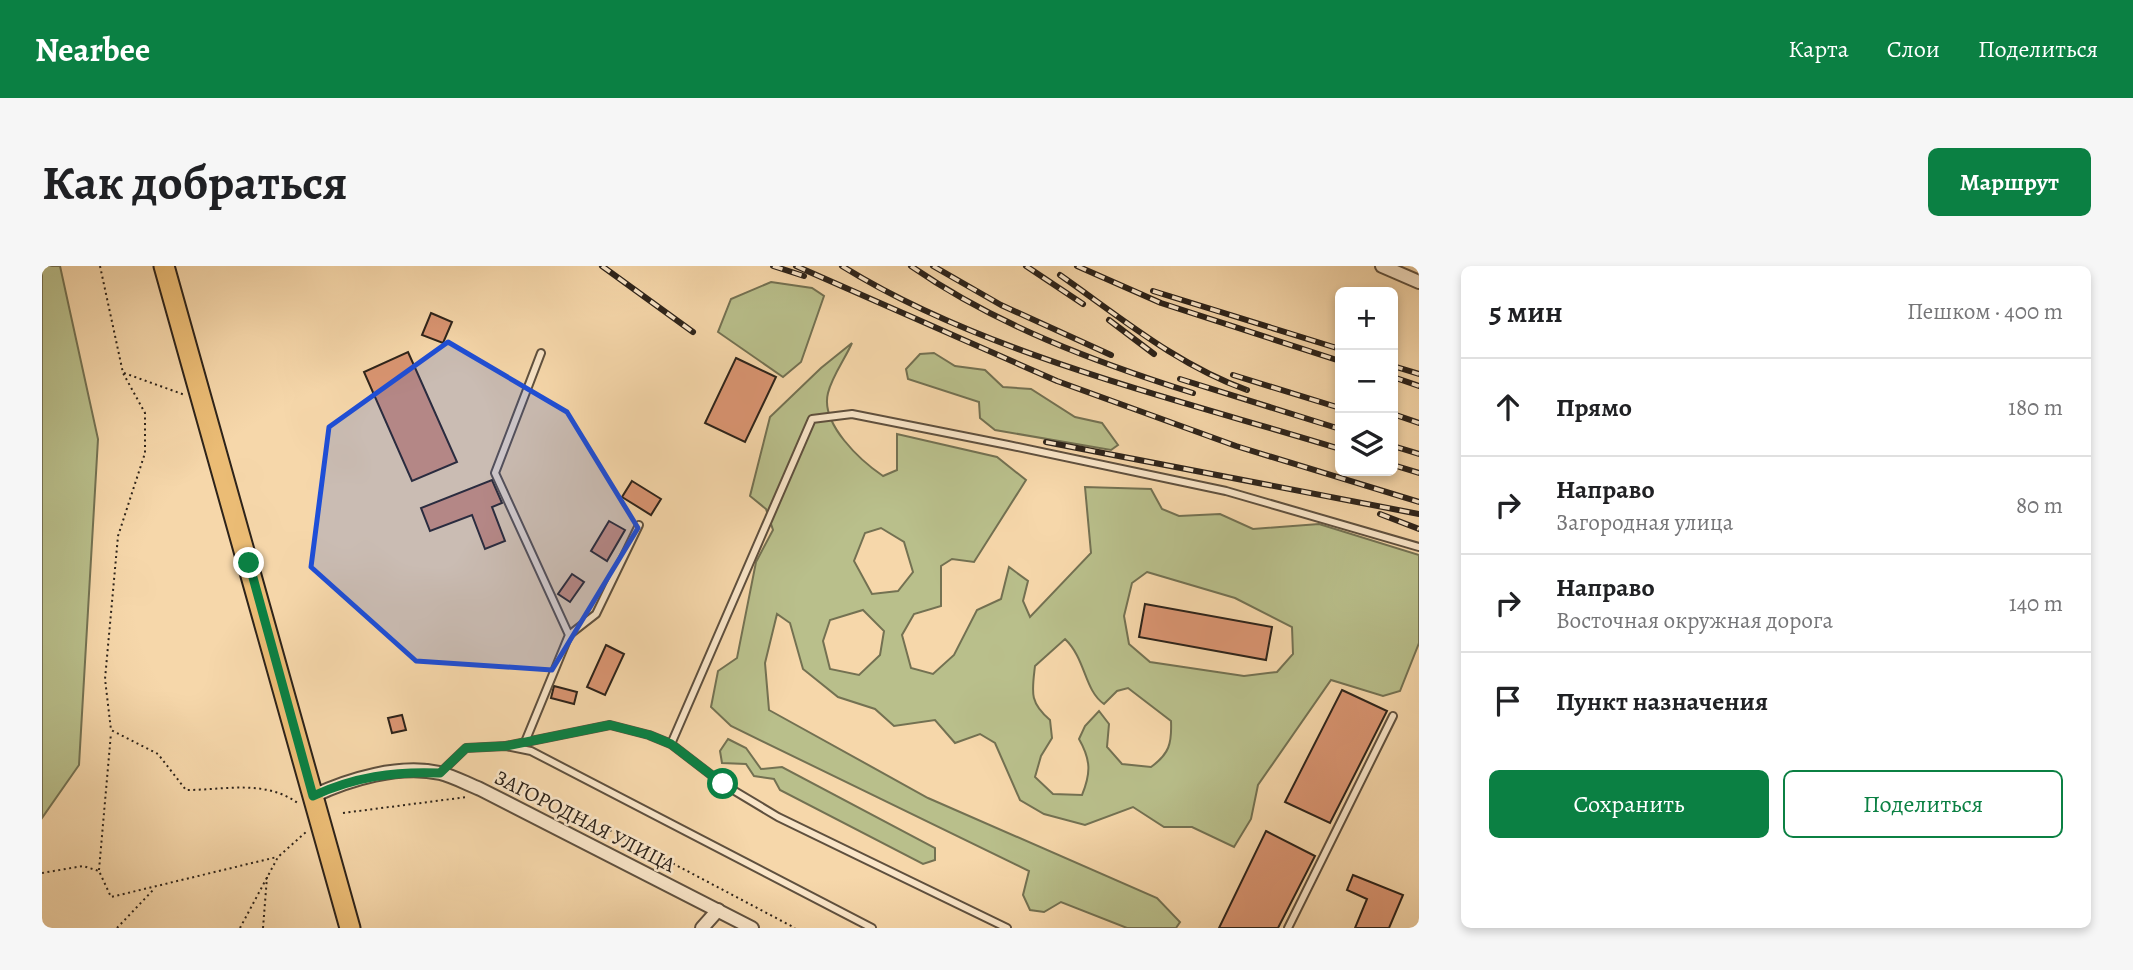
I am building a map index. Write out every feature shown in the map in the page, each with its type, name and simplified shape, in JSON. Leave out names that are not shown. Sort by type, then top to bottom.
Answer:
[{"type":"main road","points":[[164,266],[203,401],[306,800],[320,820],[350,928]]},
{"type":"street","points":[[1382,266],[1419,282]]},
{"type":"street","name":"ЗАГОРОДНАЯ УЛИЦА","points":[[306,800],[337,785],[396,771],[440,773],[480,789],[752,928]]},
{"type":"street","points":[[702,928],[718,910]]},
{"type":"lane","points":[[541,353],[495,473],[569,635]]},
{"type":"lane","points":[[671,744],[812,419],[852,414],[1049,453],[1226,491],[1419,547]]},
{"type":"lane","points":[[525,742],[569,635],[596,614],[639,525]]},
{"type":"lane","points":[[1288,928],[1394,716]]},
{"type":"lane","points":[[440,773],[466,748],[506,746],[610,725],[649,735],[671,744],[723,784],[778,817],[830,839],[1007,928]]},
{"type":"lane","points":[[506,746],[531,751],[872,928]]},
{"type":"path","points":[[100,266],[123,373],[145,413],[145,453],[118,537],[105,679],[111,730],[99,871],[111,897],[278,857]]},
{"type":"path","points":[[123,373],[203,401]]},
{"type":"path","points":[[111,730],[158,754],[186,790],[257,786],[306,800]]},
{"type":"path","points":[[240,928],[278,857],[320,820]]},
{"type":"path","points":[[42,873],[83,866],[99,871]]},
{"type":"path","points":[[263,928],[267,874]]},
{"type":"path","points":[[117,928],[155,888]]},
{"type":"highlighted area","points":[[448,342],[567,412],[638,528],[552,670],[416,661],[311,567],[329,427]]},
{"type":"green space","points":[[42,266],[60,266],[98,439],[79,765],[42,818]]},
{"type":"green space","points":[[771,282],[812,288],[824,296],[801,362],[783,377],[718,332],[731,299]]},
{"type":"green space","points":[[852,343],[830,387],[827,405],[830,417],[844,440],[883,476],[897,470],[897,434],[997,457],[1026,480],[974,562],[952,559],[941,566],[941,606],[914,614],[902,635],[911,668],[933,674],[954,655],[977,610],[1001,599],[1009,567],[1028,581],[1023,601],[1030,617],[1091,553],[1085,487],[1151,489],[1162,509],[1179,516],[1220,514],[1253,529],[1319,524],[1419,555],[1419,643],[1400,691],[1383,696],[1331,680],[1258,785],[1251,819],[1234,847],[1192,827],[1164,827],[1133,807],[1085,825],[1044,814],[1020,800],[995,743],[980,734],[955,743],[935,720],[894,726],[875,709],[838,697],[803,669],[790,623],[777,614],[765,663],[769,710],[928,798],[1157,898],[1180,922],[1176,928],[1127,928],[1061,902],[1044,912],[1030,910],[1023,895],[1029,871],[731,726],[711,707],[718,671],[737,658],[756,562],[773,530],[766,509],[750,496],[770,417],[821,368]],"holes":[[[881,528],[904,542],[913,572],[898,591],[872,594],[854,561],[865,533]],[[1147,572],[1235,598],[1292,627],[1293,654],[1277,672],[1244,676],[1150,662],[1129,644],[1124,616],[1132,583]],[[863,610],[884,631],[880,655],[859,675],[830,669],[823,641],[830,620]],[[1065,639],[1077,656],[1092,691],[1104,704],[1117,691],[1128,688],[1171,721],[1171,736],[1166,753],[1151,767],[1122,764],[1107,747],[1109,724],[1099,711],[1085,726],[1079,739],[1088,767],[1082,795],[1053,794],[1035,777],[1041,756],[1052,738],[1050,720],[1035,702],[1035,666]]]},
{"type":"green space","points":[[934,353],[955,366],[985,370],[1003,387],[1031,389],[1075,417],[1102,423],[1118,445],[1111,450],[995,430],[980,418],[979,402],[908,379],[906,369],[920,354]]},
{"type":"green space","points":[[728,739],[746,748],[761,769],[782,767],[935,848],[935,860],[923,864],[780,790],[774,779],[754,776],[746,764],[722,763],[720,751]]},
{"type":"building","points":[[431,313],[452,322],[443,343],[422,335]]},
{"type":"building","points":[[408,352],[457,462],[412,481],[364,372]]},
{"type":"building","points":[[736,358],[776,377],[745,442],[705,423]]},
{"type":"building","points":[[492,480],[502,503],[492,507],[505,541],[485,549],[472,515],[430,531],[421,508]]},
{"type":"building","points":[[632,481],[661,499],[651,515],[622,497]]},
{"type":"building","points":[[609,521],[625,530],[607,561],[591,551]]},
{"type":"building","points":[[572,574],[584,582],[570,602],[558,594]]},
{"type":"building","points":[[1145,604],[1272,627],[1266,660],[1139,637]]},
{"type":"building","points":[[606,645],[624,654],[605,695],[587,687]]},
{"type":"building","points":[[554,686],[577,692],[574,704],[551,698]]},
{"type":"building","points":[[1342,690],[1387,711],[1330,823],[1285,802]]},
{"type":"building","points":[[402,715],[406,730],[392,733],[388,718]]},
{"type":"building","points":[[1266,831],[1315,856],[1278,928],[1219,928]]},
{"type":"building","points":[[1353,875],[1403,895],[1389,928],[1355,928],[1367,899],[1347,890]]},
{"type":"railway","points":[[602,266],[693,332]]},
{"type":"railway","points":[[773,266],[804,276]]},
{"type":"railway","points":[[796,266],[1057,381],[1236,446],[1419,502]]},
{"type":"railway","points":[[842,266],[897,297],[1020,350],[1150,393],[1335,448]]},
{"type":"railway","points":[[911,266],[977,306],[1047,340],[1193,393]]},
{"type":"railway","points":[[933,266],[1001,305],[1111,355]]},
{"type":"railway","points":[[1026,266],[1083,304]]},
{"type":"railway","points":[[1077,266],[1161,303],[1335,359]]},
{"type":"railway","points":[[1060,275],[1173,354],[1221,380],[1247,390]]},
{"type":"railway","points":[[1153,291],[1335,347]]},
{"type":"railway","points":[[1109,320],[1154,354]]},
{"type":"railway","points":[[1398,368],[1419,374]]},
{"type":"railway","points":[[1233,375],[1335,406]]},
{"type":"railway","points":[[1180,379],[1335,427]]},
{"type":"railway","points":[[1398,379],[1419,386]]},
{"type":"railway","points":[[1398,416],[1419,423]]},
{"type":"railway","points":[[1046,442],[1419,514]]},
{"type":"railway","points":[[1398,448],[1419,454]]},
{"type":"railway","points":[[1398,467],[1419,473]]},
{"type":"railway","points":[[1380,514],[1419,529]]},
{"type":"route","points":[[249,563],[313,796],[337,785],[396,771],[440,773],[466,748],[506,746],[610,725],[671,744],[723,784]]}]
